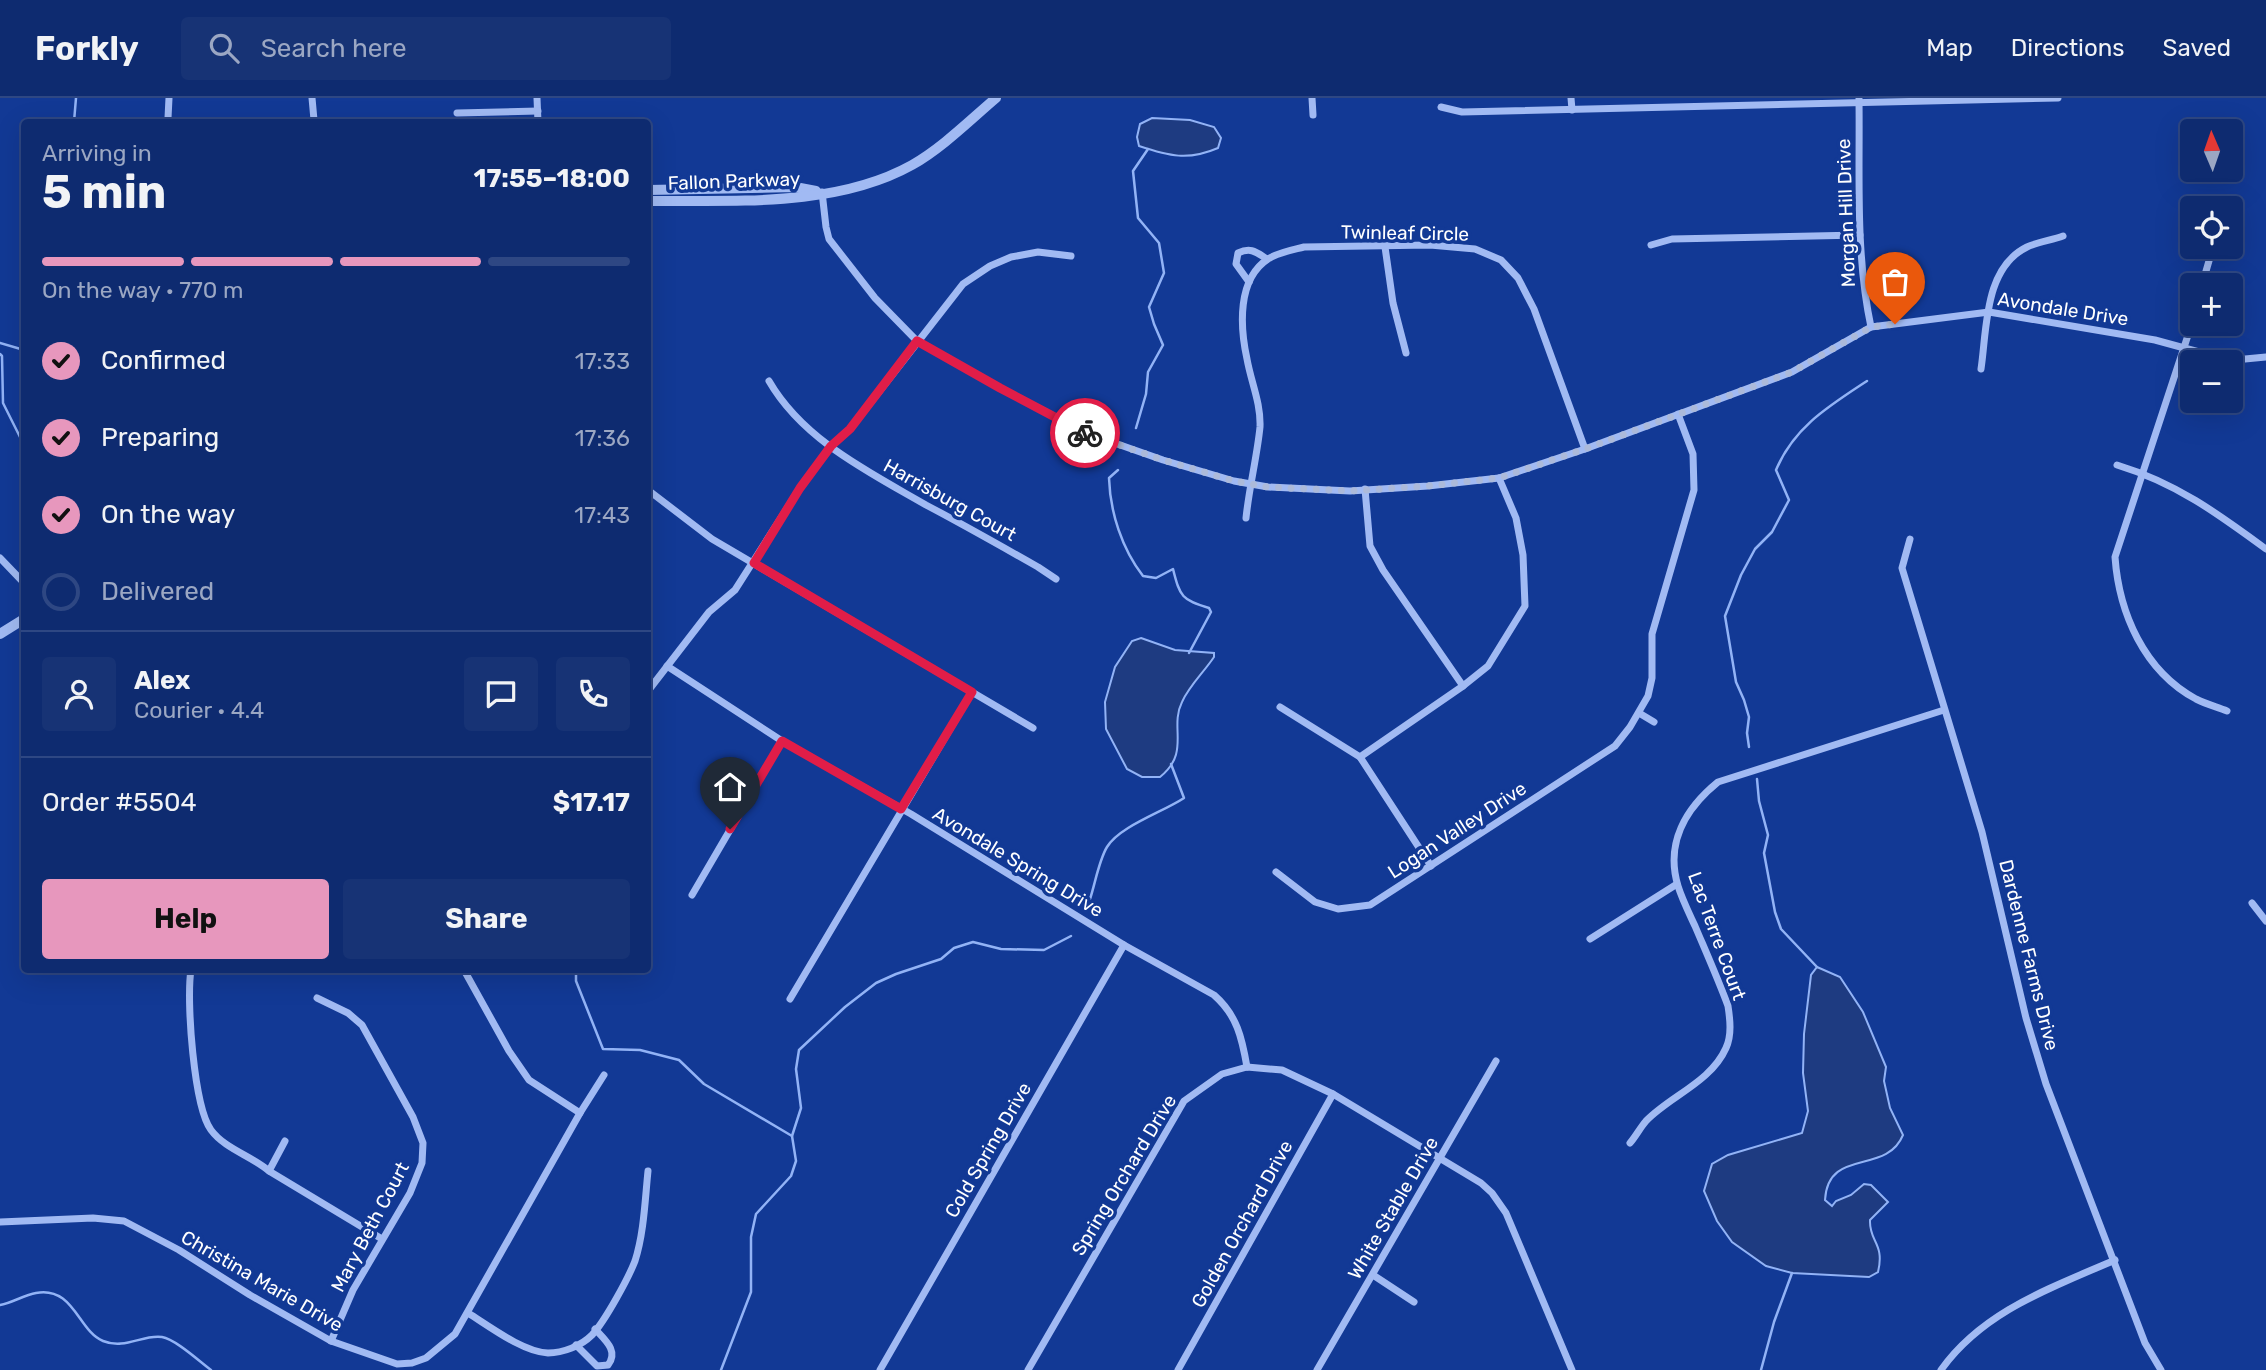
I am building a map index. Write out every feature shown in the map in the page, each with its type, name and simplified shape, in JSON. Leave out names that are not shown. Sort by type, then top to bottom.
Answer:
[{"type":"street","points":[[169,98],[169,118]]},
{"type":"street","points":[[312,98],[314,119]]},
{"type":"street","points":[[537,98],[538,119]]},
{"type":"street","name":"Fallon Parkway","points":[[651,201],[795,199],[866,185],[911,166],[925,157],[996,98]]},
{"type":"street","points":[[1312,98],[1312,116]]},
{"type":"street","points":[[1571,98],[1572,110]]},
{"type":"street","points":[[1441,107],[1462,112],[1859,100],[2058,98]]},
{"type":"street","name":"Morgan Hill Drive","points":[[1859,100],[1860,235],[1864,292],[1871,327]]},
{"type":"street","points":[[457,113],[538,111]]},
{"type":"street","name":"Fallon Parkway","points":[[651,190],[795,187],[822,192]]},
{"type":"street","name":"Avondale Drive","points":[[822,192],[825,228],[829,239],[876,298],[917,341],[1086,433],[1163,460],[1249,484],[1322,490],[1365,489],[1428,486],[1499,478],[1792,372],[1871,327],[1989,312],[2155,340],[2221,358],[2266,357]]},
{"type":"street","points":[[1651,245],[1672,239],[1860,235]]},
{"type":"street","points":[[1980,369],[1991,292],[1998,275],[2008,262],[2027,247],[2063,236]]},
{"type":"street","name":"Twinleaf Circle","points":[[1267,260],[1286,251],[1304,247],[1430,245],[1475,248],[1501,260],[1518,278],[1534,309],[1585,449]]},
{"type":"street","points":[[1385,247],[1393,303],[1406,353]]},
{"type":"street","points":[[1245,518],[1260,427],[1257,395],[1247,359],[1242,326],[1244,292],[1267,260],[1254,250],[1247,249],[1238,253],[1236,264],[1249,282]]},
{"type":"street","points":[[651,687],[709,612],[735,590],[800,488],[831,446],[850,429],[963,284],[990,266],[1011,257],[1038,252],[1071,256]]},
{"type":"street","points":[[2189,336],[2115,557],[2117,586],[2138,639],[2156,667],[2197,699],[2227,710]]},
{"type":"street","name":"Harrisburg Court","points":[[769,381],[780,400],[801,423],[864,469],[1056,579]]},
{"type":"street","name":"Logan Valley Drive","points":[[1276,872],[1315,902],[1338,909],[1370,905],[1615,746],[1648,696],[1652,678],[1652,634],[1694,490],[1693,454],[1678,414]]},
{"type":"street","points":[[2117,465],[2143,473],[2189,495],[2266,549]]},
{"type":"street","points":[[1360,757],[1488,666],[1525,606],[1523,555],[1517,518],[1499,478]]},
{"type":"street","points":[[1365,489],[1370,545],[1383,570],[1463,686]]},
{"type":"street","points":[[651,492],[712,539],[1033,728]]},
{"type":"street","name":"Dardenne Farms Drive","points":[[1910,539],[1902,568],[1982,832],[2026,1018],[2046,1084],[2145,1343],[2161,1370]]},
{"type":"street","points":[[0,558],[21,580]]},
{"type":"street","points":[[0,634],[21,622]]},
{"type":"street","name":"Avondale Spring Drive","points":[[667,666],[782,741],[901,809],[1124,945],[1200,987],[1226,1006],[1237,1025],[1247,1067]]},
{"type":"street","points":[[790,999],[972,692]]},
{"type":"street","points":[[1280,707],[1360,757],[1431,866]]},
{"type":"street","name":"Lac Terre Court","points":[[1630,1143],[1646,1121],[1714,1067],[1726,1048],[1729,1036],[1728,1006],[1677,884],[1675,850],[1687,814],[1701,796],[1718,782],[1944,710]]},
{"type":"street","points":[[1639,713],[1654,722]]},
{"type":"street","points":[[692,895],[782,741]]},
{"type":"street","points":[[1590,939],[1677,884]]},
{"type":"street","points":[[2252,903],[2266,921]]},
{"type":"street","name":"Cold Spring Drive","points":[[880,1370],[1124,945]]},
{"type":"street","points":[[191,973],[191,1014],[198,1093],[202,1114],[218,1137],[382,1239]]},
{"type":"street","points":[[466,973],[509,1051],[529,1080],[580,1112]]},
{"type":"street","name":"Mary Beth Court","points":[[317,998],[348,1013],[362,1026],[413,1117],[423,1143],[422,1163],[410,1193],[353,1290],[331,1341]]},
{"type":"street","name":"White Stable Drive","points":[[1318,1370],[1496,1061]]},
{"type":"street","name":"Spring Orchard Drive","points":[[1028,1370],[1184,1101],[1223,1074],[1247,1067],[1282,1070],[1333,1094],[1481,1183],[1499,1201],[1519,1242],[1572,1370]]},
{"type":"street","name":"Christina Marie Drive","points":[[0,1222],[93,1218],[124,1221],[179,1250],[250,1295],[331,1341],[397,1364],[412,1363],[426,1358],[455,1334],[580,1112],[604,1075]]},
{"type":"street","name":"Golden Orchard Drive","points":[[1178,1370],[1333,1094]]},
{"type":"street","points":[[269,1171],[285,1141]]},
{"type":"street","points":[[468,1313],[529,1349],[548,1353],[569,1350],[591,1336],[634,1262],[649,1171]]},
{"type":"street","points":[[1941,1370],[1970,1336],[2023,1300],[2115,1260]]},
{"type":"street","points":[[1373,1275],[1414,1302]]},
{"type":"street","points":[[576,1345],[597,1366],[608,1365],[613,1357],[612,1351],[595,1329]]},
{"type":"water","points":[[1152,118],[1190,120],[1214,127],[1221,138],[1218,148],[1197,155],[1178,156],[1139,146],[1137,137],[1140,124]]},
{"type":"water","points":[[1141,638],[1175,650],[1214,653],[1214,657],[1182,702],[1177,721],[1175,758],[1160,777],[1142,777],[1127,769],[1106,729],[1105,702],[1115,667],[1132,641]]},
{"type":"water","points":[[1817,967],[1840,977],[1863,1012],[1886,1067],[1884,1081],[1890,1108],[1903,1135],[1895,1147],[1884,1155],[1836,1173],[1829,1184],[1825,1200],[1832,1206],[1864,1184],[1871,1185],[1888,1202],[1870,1220],[1880,1262],[1878,1272],[1869,1277],[1792,1273],[1766,1266],[1732,1242],[1717,1221],[1704,1191],[1712,1164],[1728,1155],[1802,1133],[1808,1111],[1803,1073],[1804,1034],[1811,975]]},
{"type":"waterway","points":[[74,119],[76,98]]},
{"type":"waterway","points":[[1136,428],[1146,394],[1148,372],[1163,345],[1149,307],[1164,273],[1159,243],[1138,218],[1133,171],[1148,149]]},
{"type":"waterway","points":[[0,343],[21,349]]},
{"type":"waterway","points":[[0,354],[3,403],[21,438]]},
{"type":"waterway","points":[[1749,747],[1749,717],[1736,682],[1725,616],[1741,575],[1755,549],[1772,532],[1789,500],[1776,470],[1792,441],[1814,419],[1867,381]]},
{"type":"waterway","points":[[1118,470],[1109,478],[1118,530],[1143,576],[1156,578],[1173,569],[1180,592],[1188,600],[1209,608],[1211,612],[1189,653]]},
{"type":"waterway","points":[[1090,899],[1102,858],[1113,839],[1184,798],[1171,764]]},
{"type":"waterway","points":[[1757,779],[1759,801],[1768,835],[1764,853],[1775,912],[1781,929],[1817,967]]},
{"type":"waterway","points":[[721,1370],[751,1292],[751,1237],[756,1214],[791,1176],[796,1161],[792,1136],[801,1108],[796,1069],[799,1050],[845,1007],[876,983],[941,959],[954,948],[973,942],[1001,949],[1044,950],[1071,936]]},
{"type":"waterway","points":[[576,973],[576,981],[603,1049],[640,1050],[679,1060],[704,1084],[792,1136]]},
{"type":"waterway","points":[[1761,1370],[1774,1322],[1792,1273]]},
{"type":"waterway","points":[[0,1305],[36,1293],[59,1296],[87,1328],[103,1341],[119,1344],[162,1337],[180,1346],[211,1370]]},
{"type":"way so far","points":[[1085,433],[1234,481],[1268,487],[1350,491],[1499,478],[1792,372],[1871,327],[1895,324]]},
{"type":"route","points":[[730,829],[782,741],[901,809],[972,692],[754,563],[800,488],[831,446],[850,429],[917,341],[1085,433]]}]
